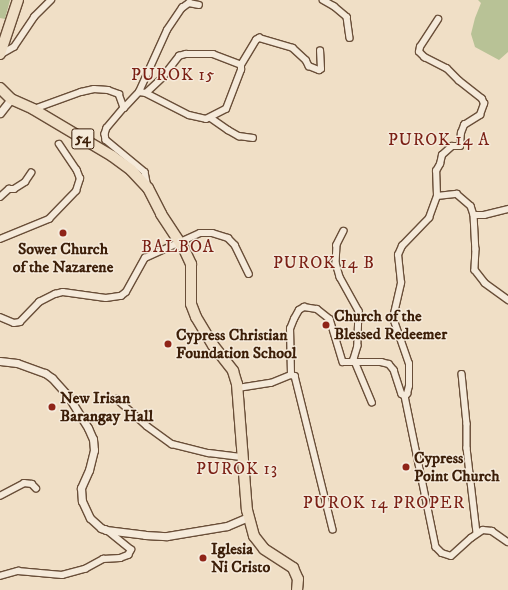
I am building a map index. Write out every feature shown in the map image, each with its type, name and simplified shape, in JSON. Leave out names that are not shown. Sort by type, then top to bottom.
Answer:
[{"type":"highway","points":[[0,55],[18,0]]},
{"type":"highway","name":"54","points":[[0,88],[11,99],[34,109],[112,156],[131,170],[148,188],[161,214],[179,241],[191,264],[190,296],[193,311],[212,345],[233,371],[238,388],[248,517],[254,536],[264,550],[286,562],[295,571],[298,578],[297,590]]},
{"type":"street","points":[[0,55],[14,47],[34,17],[51,0]]},
{"type":"street","points":[[323,0],[334,6],[347,17],[350,38]]},
{"type":"street","points":[[148,188],[145,172],[106,140],[105,134],[107,128],[139,92],[167,30],[182,8],[189,3],[199,5]]},
{"type":"street","points":[[404,396],[407,394],[409,386],[409,364],[395,326],[394,318],[401,283],[398,255],[402,246],[429,218],[437,196],[436,171],[440,164],[442,155],[452,146],[460,146],[461,133],[464,125],[480,115],[484,104],[482,99],[459,81],[447,69],[425,58],[419,52],[420,46],[438,19]]},
{"type":"street","points":[[139,92],[146,93],[198,119],[212,118],[226,109],[241,70],[241,65],[259,38],[293,48],[306,60],[309,66],[319,70],[321,69],[320,51]]},
{"type":"street","points":[[146,93],[162,78],[179,56],[186,54],[213,54],[241,65]]},
{"type":"street","points":[[34,109],[81,92],[94,89],[108,90],[119,94],[124,108]]},
{"type":"street","points":[[0,113],[11,99]]},
{"type":"street","points":[[212,118],[239,136],[253,138]]},
{"type":"street","points":[[0,238],[49,219],[76,191],[80,179],[77,171],[59,144]]},
{"type":"street","points":[[0,196],[9,189],[14,189],[25,182],[31,173]]},
{"type":"street","points":[[437,196],[457,194],[471,206],[474,214],[476,249],[475,270],[485,283],[508,300]]},
{"type":"street","points":[[474,214],[484,215],[508,209]]},
{"type":"street","points":[[344,231],[337,244],[336,263],[340,277],[358,311],[358,346],[355,354],[355,363],[360,370],[372,402]]},
{"type":"street","points":[[0,317],[14,323],[20,322],[39,302],[59,293],[106,298],[121,296],[126,292],[145,258],[192,235],[206,232],[228,238],[238,251],[250,274]]},
{"type":"street","points":[[291,375],[290,329],[299,310],[309,306],[317,308],[327,316],[334,329],[342,361],[344,363],[381,362],[389,364],[394,370],[404,396],[436,547],[442,553],[451,556],[477,533],[483,530],[492,531],[508,542]]},
{"type":"street","points":[[0,360],[8,360],[46,373],[68,396],[88,428],[93,439],[94,450],[89,470],[81,488],[82,501],[90,518],[131,550],[128,554],[120,558],[103,559],[85,569],[62,574],[26,571],[1,574]]},
{"type":"street","points":[[462,374],[467,424],[467,448],[477,533]]},
{"type":"street","points":[[238,388],[271,383],[291,375]]},
{"type":"street","points":[[291,375],[295,376],[333,529]]},
{"type":"street","points":[[117,399],[147,426],[172,444],[209,452],[243,457]]},
{"type":"street","points":[[0,496],[24,483],[32,484],[36,488]]},
{"type":"street","points":[[106,530],[154,536],[176,535],[227,526],[248,517]]},
{"type":"green space","points":[[0,0],[10,0],[5,19],[0,18]]},
{"type":"green space","points":[[478,0],[508,0],[508,52],[499,60],[475,47],[471,34],[481,3]]},
{"type":"place","name":"Sower Church of the Nazarene","points":[[63,233]]},
{"type":"place","name":"Church of the Blessed Redeemer","points":[[326,325]]},
{"type":"place","name":"Cypress Christian Foundation School","points":[[168,344]]},
{"type":"place","name":"New Irisan Barangay Hall","points":[[52,407]]},
{"type":"place","name":"Cypress Point Church","points":[[406,467]]},
{"type":"place","name":"Iglesia Ni Cristo","points":[[203,558]]},
{"type":"district","name":"PUROK 15","points":[[173,76]]},
{"type":"district","name":"PUROK 14 A","points":[[439,141]]},
{"type":"district","name":"BALBOA","points":[[178,248]]},
{"type":"district","name":"PUROK 14 B","points":[[324,264]]},
{"type":"district","name":"PUROK 13","points":[[237,470]]},
{"type":"district","name":"PUROK 14 PROPER","points":[[384,504]]}]
